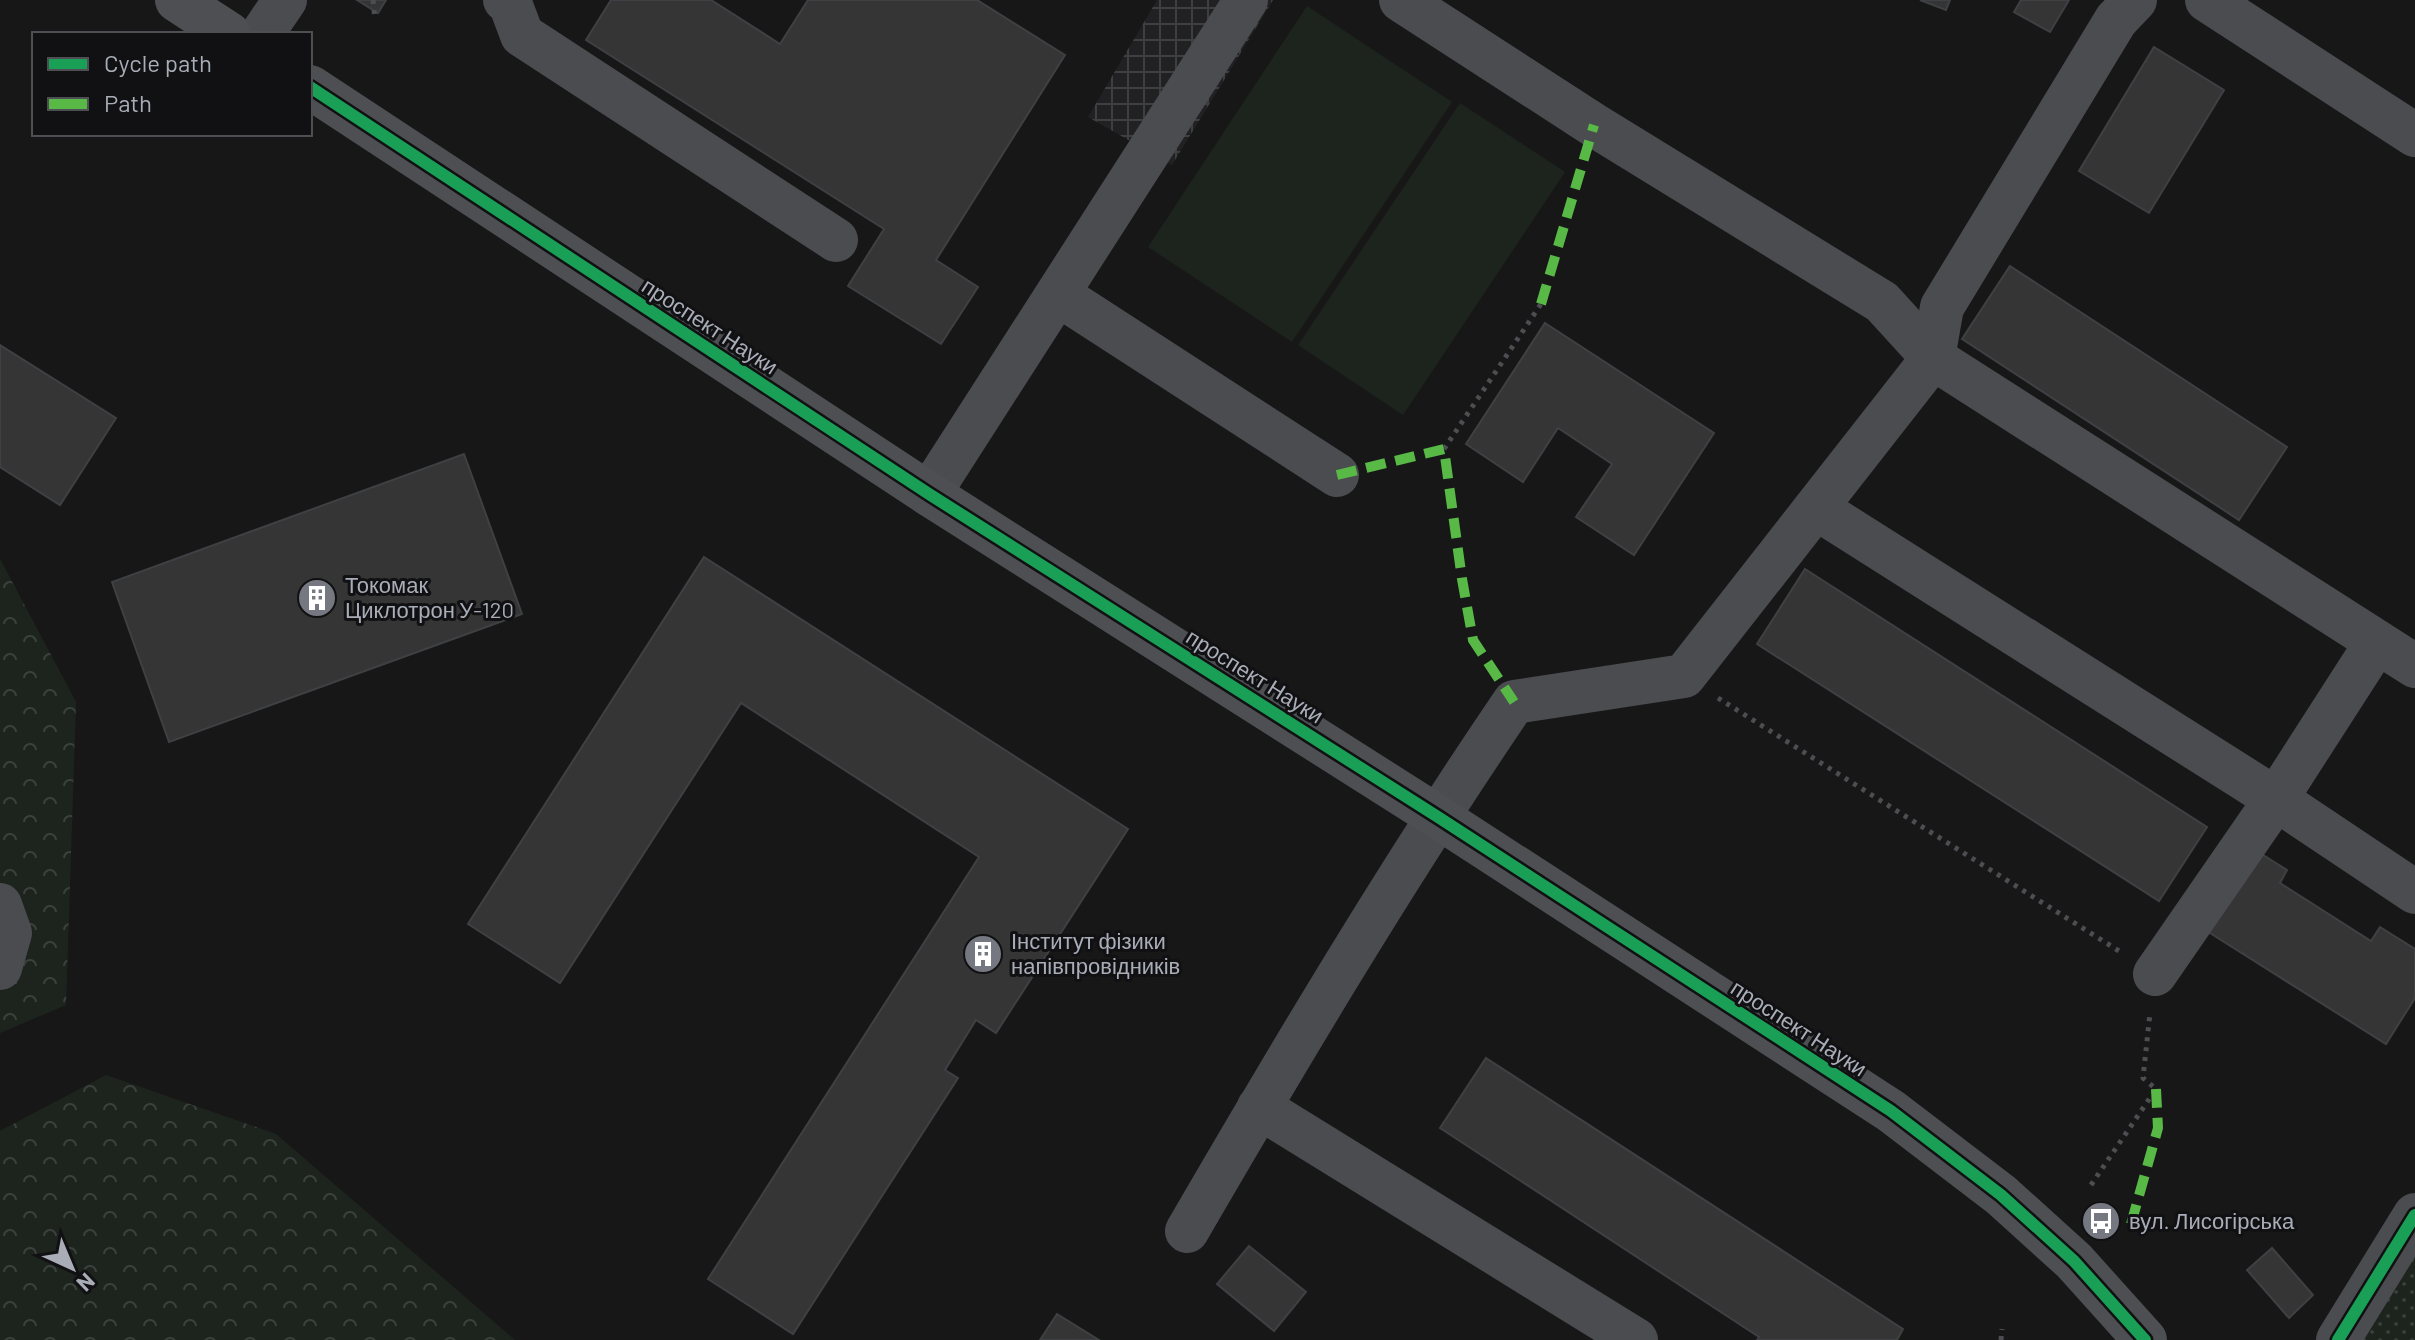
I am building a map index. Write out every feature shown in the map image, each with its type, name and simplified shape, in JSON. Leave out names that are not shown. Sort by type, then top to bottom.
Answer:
[{"type":"main road","points":[[177,0],[226,32]]},
{"type":"main road","name":"проспект Науки","points":[[312,88],[929,494],[1438,817],[1891,1111],[2001,1195],[2074,1261],[2145,1340]]},
{"type":"street","points":[[263,32],[285,0]]},
{"type":"street","points":[[929,494],[1246,0]]},
{"type":"street","points":[[1401,0],[1594,125],[1882,302],[1933,358],[2415,666]]},
{"type":"street","points":[[1187,1231],[1259,1107],[1438,817],[1514,702],[1684,676],[1933,358],[1942,307],[2116,20],[2135,0]]},
{"type":"street","points":[[2207,0],[2415,135]]},
{"type":"street","points":[[517,7],[522,35],[836,240]]},
{"type":"street","points":[[1059,295],[1337,475]]},
{"type":"street","points":[[1816,508],[2276,799],[2415,892]]},
{"type":"street","points":[[2155,974],[2276,799],[2377,642]]},
{"type":"street","points":[[0,905],[10,933],[0,968]]},
{"type":"street","points":[[1259,1107],[1636,1340]]},
{"type":"street","points":[[2338,1340],[2415,1215]]},
{"type":"path","points":[[373,0],[375,20]]},
{"type":"path","points":[[1444,449],[1541,304]]},
{"type":"path","points":[[1684,676],[2155,974],[2143,1078],[2156,1089],[2091,1185]]},
{"type":"path","points":[[2001,1340],[2002,1329]]},
{"type":"shaded area","points":[[1157,0],[1273,0],[1172,165],[1088,117]]},
{"type":"green space","points":[[1307,6],[1452,102],[1292,342],[1148,247]]},
{"type":"green space","points":[[1460,103],[1565,172],[1403,415],[1298,345]]},
{"type":"green space","points":[[0,559],[76,702],[66,1005],[0,1033]]},
{"type":"green space","points":[[106,1075],[276,1134],[515,1340],[0,1340],[0,1131]]},
{"type":"green space","points":[[2415,1252],[2415,1340],[2358,1340]]},
{"type":"building","points":[[357,0],[386,0],[378,13]]},
{"type":"building","points":[[611,0],[711,0],[780,44],[808,0],[977,0],[1065,55],[936,260],[978,287],[941,344],[848,286],[884,229],[586,40]]},
{"type":"building","points":[[1920,0],[1950,0],[1946,10]]},
{"type":"building","points":[[2021,0],[2069,0],[2050,32],[2014,12]]},
{"type":"building","points":[[2154,47],[2224,90],[2149,213],[2079,171]]},
{"type":"building","points":[[2010,266],[2287,447],[2239,520],[1962,339]]},
{"type":"building","points":[[1545,323],[1714,433],[1634,555],[1576,517],[1612,464],[1558,428],[1523,482],[1466,444]]},
{"type":"building","points":[[0,345],[116,418],[60,505],[0,467]]},
{"type":"building","name":"Токомак Циклотрон У-120","points":[[464,454],[522,614],[169,742],[112,582]]},
{"type":"building","name":"Інститут фізики напівпровідників","points":[[704,557],[1128,829],[996,1033],[976,1020],[945,1070],[958,1078],[793,1334],[708,1279],[979,857],[741,703],[560,983],[468,924]]},
{"type":"building","points":[[1805,569],[2207,827],[2159,901],[1757,644]]},
{"type":"building","points":[[2252,848],[2287,870],[2280,883],[2371,941],[2380,927],[2415,949],[2415,998],[2386,1044],[2202,928]]},
{"type":"building","points":[[1486,1058],[1903,1329],[1897,1340],[1757,1340],[1759,1337],[1440,1128]]},
{"type":"building","points":[[1249,1246],[1306,1292],[1274,1331],[1217,1284]]},
{"type":"building","points":[[2272,1248],[2313,1295],[2289,1318],[2247,1270]]},
{"type":"building","points":[[1057,1314],[1099,1340],[1040,1340]]},
{"type":"marked path","points":[[1541,304],[1594,125]]},
{"type":"marked path","points":[[1337,475],[1444,449],[1473,640],[1514,702]]},
{"type":"marked path","points":[[2131,1224],[2158,1128],[2156,1089]]},
{"type":"cycle path","points":[[312,88],[929,494],[1438,817],[1891,1111],[2001,1195],[2074,1261],[2145,1340]]},
{"type":"cycle path","points":[[2338,1340],[2415,1215]]},
{"type":"place","name":"Токомак Циклотрон У-120","points":[[317,598]]},
{"type":"place","name":"Інститут фізики напівпровідників","points":[[983,954]]},
{"type":"place","name":"вул. Лисогірська","points":[[2101,1221]]}]
